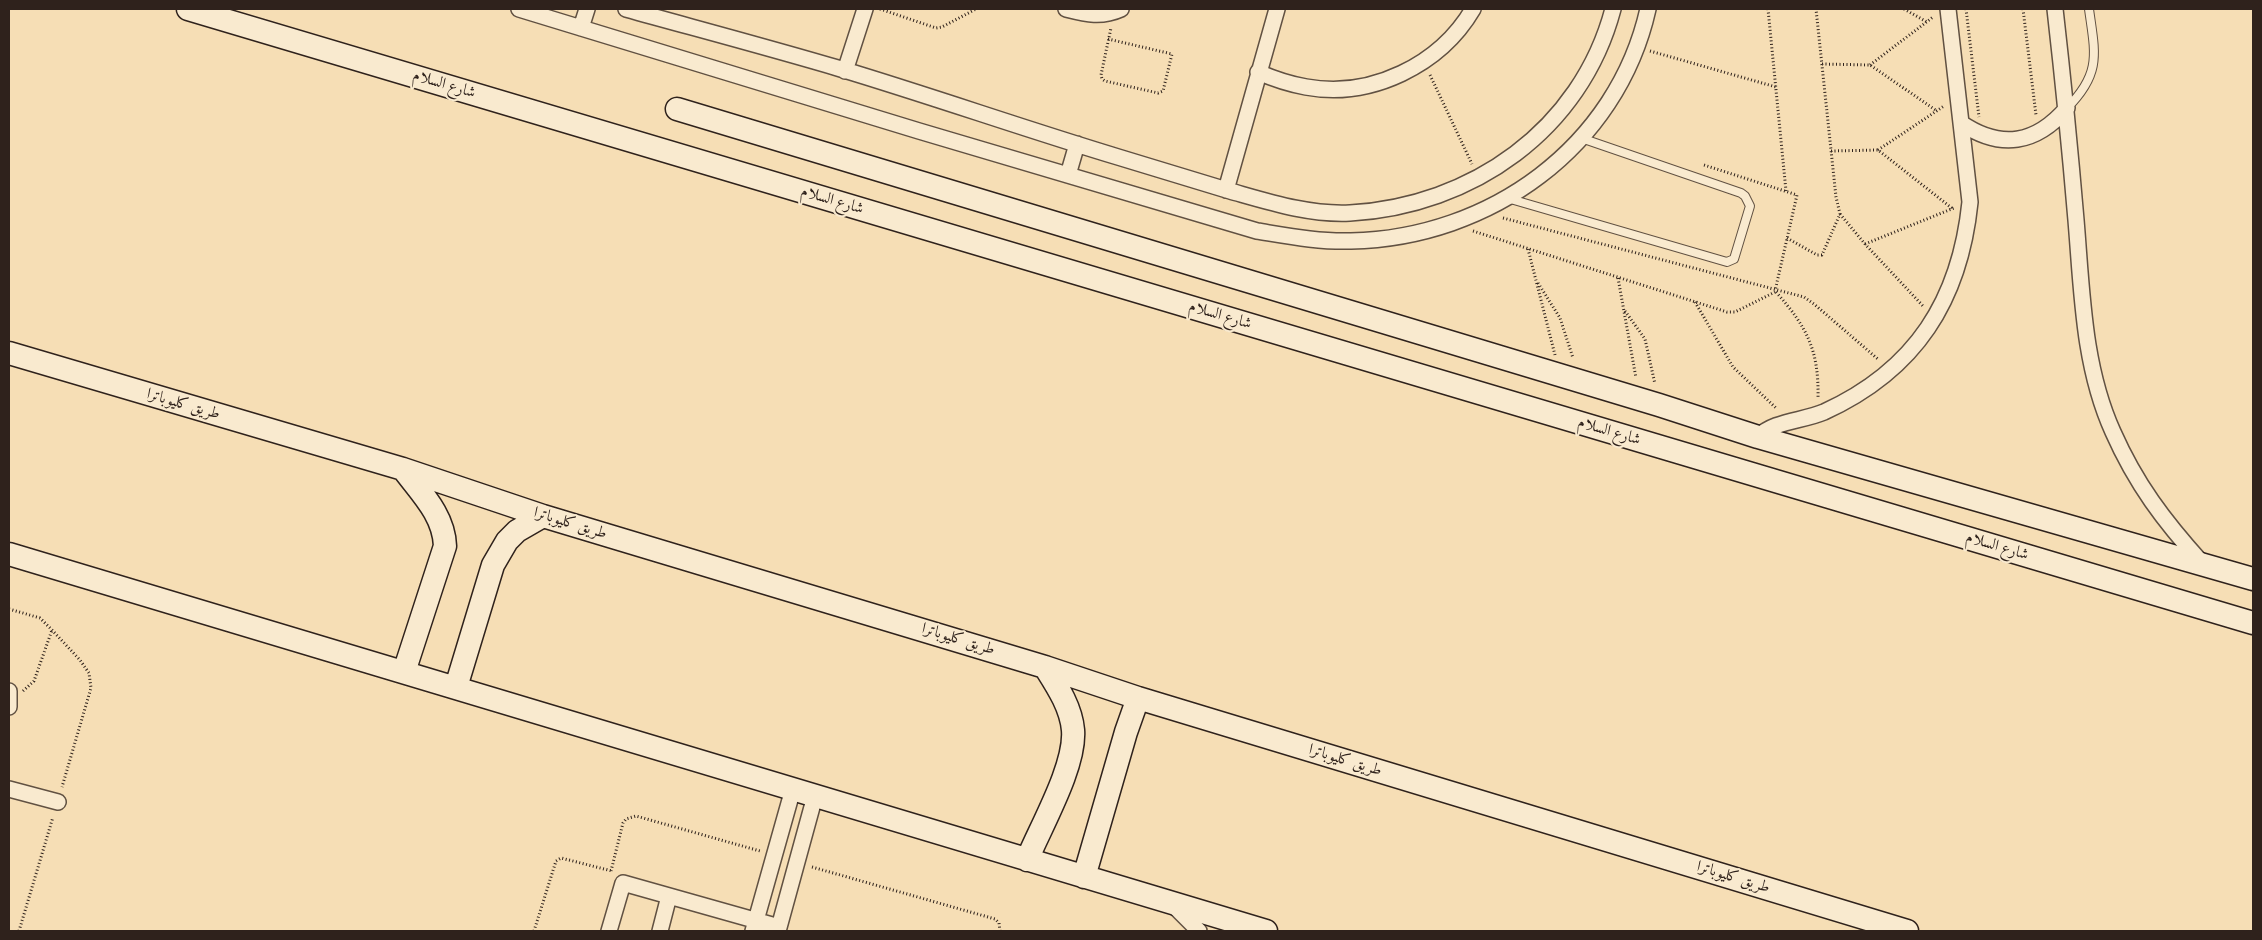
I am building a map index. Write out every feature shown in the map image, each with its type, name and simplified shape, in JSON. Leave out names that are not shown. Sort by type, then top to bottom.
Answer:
[{"type":"main road","name":"شارع السلام","points":[[188,9],[2251,616]]},
{"type":"main road","points":[[677,109],[1649,402],[1758,437],[2253,579]]},
{"type":"main road","name":"طريق كليوباترا","points":[[9,354],[402,469],[543,516],[1045,666],[1138,698],[1907,931]]},
{"type":"main road","points":[[402,469],[439,518],[445,531],[446,546],[404,672]]},
{"type":"main road","points":[[456,687],[492,565],[507,541],[517,531],[543,516]]},
{"type":"main road","points":[[9,554],[1266,931]]},
{"type":"main road","points":[[1027,860],[1067,768],[1072,747],[1073,730],[1069,715],[1064,700],[1045,666]]},
{"type":"main road","points":[[1084,877],[1126,732],[1138,698]]},
{"type":"street","points":[[519,9],[1257,231],[1304,239],[1351,241],[1397,237],[1449,223],[1479,212],[1527,186],[1564,157],[1598,119],[1624,76],[1643,29],[1648,9]]},
{"type":"street","points":[[582,28],[587,9]]},
{"type":"street","points":[[626,9],[845,70],[1226,190],[1304,210],[1347,213],[1390,210],[1432,199],[1479,178],[1508,161],[1541,133],[1569,101],[1592,64],[1609,25],[1613,9]]},
{"type":"street","points":[[845,70],[864,9]]},
{"type":"street","points":[[1066,9],[1089,15],[1101,15],[1117,10]]},
{"type":"street","points":[[1226,190],[1277,9]]},
{"type":"street","points":[[1258,72],[1282,82],[1307,88],[1359,87],[1384,81],[1408,71],[1450,40],[1473,9]]},
{"type":"street","points":[[2055,9],[2067,108],[2085,327],[2095,380],[2112,431],[2136,479],[2166,523],[2202,563]]},
{"type":"street","points":[[1758,437],[1770,427],[1818,414],[1861,393],[1891,370],[1915,346],[1935,318],[1949,291],[1960,262],[1967,232],[1970,202],[1958,97],[1943,11]]},
{"type":"street","points":[[1961,123],[1978,134],[1997,140],[2018,140],[2037,134],[2054,123],[2067,108]]},
{"type":"street","points":[[1068,175],[1077,144]]},
{"type":"street","points":[[9,789],[58,802]]},
{"type":"street","points":[[755,926],[793,789]]},
{"type":"street","points":[[609,931],[623,883],[669,896],[755,926],[778,929],[815,796]]},
{"type":"street","points":[[660,931],[669,896]]},
{"type":"street","points":[[1171,903],[1199,931]]},
{"type":"lane","points":[[2067,108],[2081,93],[2091,76],[2095,56],[2089,9]]},
{"type":"lane","points":[[1507,198],[1727,262],[1734,259],[1750,206],[1741,193],[1581,138]]},
{"type":"path","points":[[879,9],[936,28],[942,27],[976,9]]},
{"type":"path","points":[[1768,9],[1786,191]]},
{"type":"path","points":[[1816,9],[1836,196],[1840,214],[1865,244],[1935,318]]},
{"type":"path","points":[[1904,9],[1927,22]]},
{"type":"path","points":[[1966,9],[1979,117],[1984,124]]},
{"type":"path","points":[[2023,9],[2036,116]]},
{"type":"path","points":[[1108,39],[1172,54],[1163,91],[1158,93],[1103,80],[1102,75],[1108,39],[1117,10]]},
{"type":"path","points":[[1870,65],[1943,11]]},
{"type":"path","points":[[1647,50],[1776,87]]},
{"type":"path","points":[[1423,61],[1479,178]]},
{"type":"path","points":[[1822,64],[1870,65],[1937,111]]},
{"type":"path","points":[[1831,151],[1878,150],[1958,97]]},
{"type":"path","points":[[1878,150],[1953,209]]},
{"type":"path","points":[[1865,244],[1970,202]]},
{"type":"path","points":[[1479,212],[1804,298],[1814,304],[1891,370]]},
{"type":"path","points":[[1787,238],[1816,255],[1822,255],[1840,214]]},
{"type":"path","points":[[1449,223],[1694,302],[1731,312],[1775,291]]},
{"type":"path","points":[[1528,249],[1536,281],[1569,378]]},
{"type":"path","points":[[1618,278],[1624,310],[1649,402]]},
{"type":"path","points":[[1536,281],[1560,318],[1566,334],[1569,378]]},
{"type":"path","points":[[1775,291],[1798,316],[1812,345],[1819,378],[1818,414]]},
{"type":"path","points":[[1694,302],[1733,367],[1791,422]]},
{"type":"path","points":[[1624,310],[1645,339],[1649,402]]},
{"type":"path","points":[[9,609],[40,618],[80,660],[88,673],[91,688],[19,931]]},
{"type":"path","points":[[9,697],[28,688],[34,681],[52,630]]},
{"type":"path","points":[[611,871],[623,823],[626,819],[636,816],[774,855]]},
{"type":"path","points":[[534,931],[556,861],[561,858],[611,871],[621,877],[623,883]]},
{"type":"path","points":[[797,862],[995,919],[999,923],[1000,931]]}]
